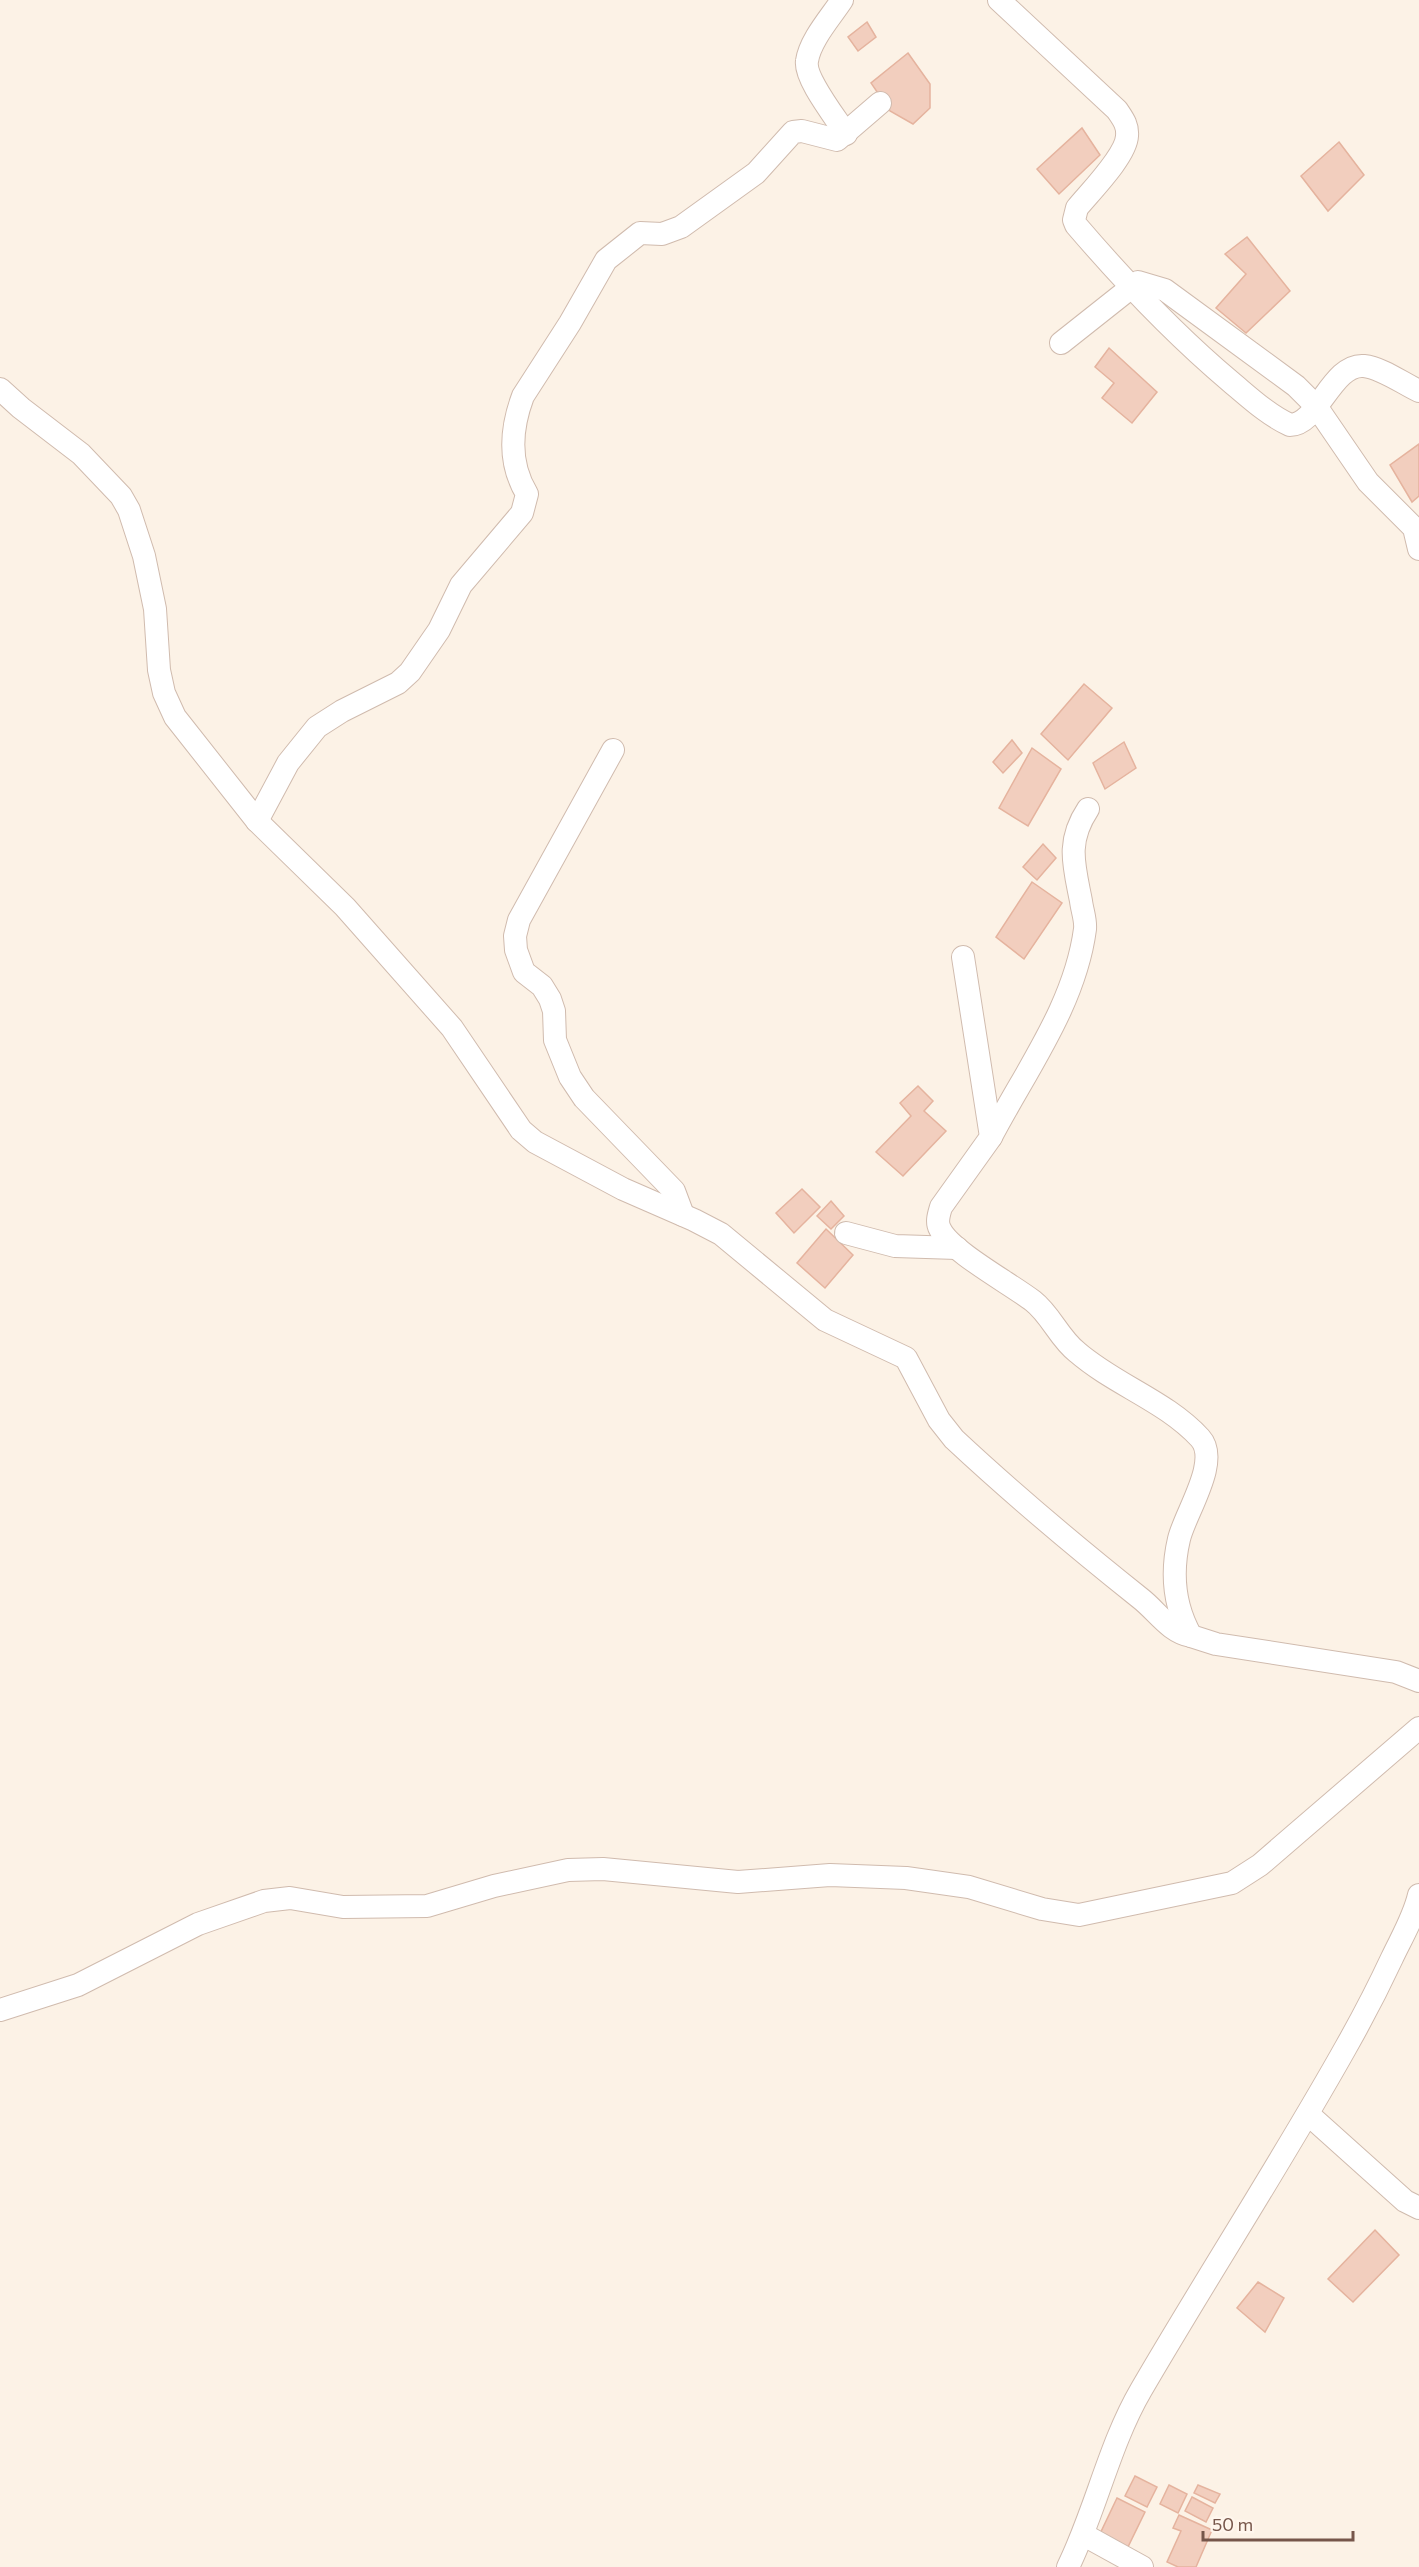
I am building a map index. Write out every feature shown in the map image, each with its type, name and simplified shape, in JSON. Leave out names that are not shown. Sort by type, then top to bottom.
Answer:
[{"type":"street","points":[[842,0],[810,49],[806,62],[808,74],[846,134]]},
{"type":"street","points":[[999,0],[1124,120],[1127,138],[1123,150],[1077,208],[1074,220],[1131,288],[1194,351],[1283,422],[1290,425],[1302,422],[1336,382],[1356,367],[1364,366],[1383,373],[1419,391]]},
{"type":"street","points":[[257,821],[288,764],[317,727],[342,711],[398,683],[410,672],[439,630],[461,585],[522,513],[526,494],[519,481],[513,446],[514,418],[523,396],[609,256],[640,233],[662,234],[681,227],[756,173],[792,132],[802,131],[834,141],[846,134],[880,103]]},
{"type":"street","points":[[1061,343],[1138,282],[1165,290],[1296,386],[1316,406],[1368,482],[1413,528],[1419,549]]},
{"type":"street","points":[[0,389],[81,454],[116,490],[129,510],[144,556],[155,609],[156,656],[164,693],[175,717],[257,821],[345,907],[452,1028],[521,1130],[535,1142],[623,1189],[721,1234],[825,1320],[906,1358],[939,1420],[954,1439],[1068,1541],[1182,1633],[1216,1644],[1396,1672],[1418,1682]]},
{"type":"street","points":[[613,750],[519,920],[515,936],[516,950],[524,972],[542,986],[550,999],[554,1011],[555,1040],[570,1077],[584,1098],[679,1197],[683,1215]]},
{"type":"street","points":[[1088,809],[1077,825],[1072,854],[1085,925],[1077,973],[1053,1026],[991,1137],[946,1199],[938,1216],[940,1229],[957,1248],[1033,1301],[1077,1352],[1186,1424],[1206,1446],[1208,1462],[1185,1522],[1178,1550],[1176,1605],[1191,1635]]},
{"type":"street","points":[[963,957],[991,1137]]},
{"type":"street","points":[[846,1233],[895,1246],[957,1248]]},
{"type":"street","points":[[0,2010],[78,1985],[198,1924],[264,1901],[290,1898],[343,1907],[427,1906],[494,1886],[568,1870],[603,1869],[738,1882],[830,1875],[906,1878],[969,1887],[1042,1909],[1079,1915],[1232,1883],[1260,1865],[1419,1728]]},
{"type":"street","points":[[1068,2567],[1084,2535],[1108,2463],[1139,2393],[1308,2114],[1365,2013],[1412,1917],[1419,1895]]},
{"type":"street","points":[[1308,2114],[1405,2201],[1419,2208]]},
{"type":"street","points":[[1084,2535],[1142,2567]]},
{"type":"building","points":[[867,22],[876,37],[858,51],[848,37]]},
{"type":"building","points":[[908,53],[930,84],[930,108],[913,124],[890,111],[871,83]]},
{"type":"building","points":[[1082,128],[1100,155],[1059,194],[1037,169]]},
{"type":"building","points":[[1339,142],[1364,175],[1328,211],[1301,176]]},
{"type":"building","points":[[1247,237],[1290,291],[1246,333],[1216,308],[1246,274],[1225,254]]},
{"type":"building","points":[[1109,348],[1157,392],[1132,423],[1102,398],[1114,383],[1095,367]]},
{"type":"building","points":[[1419,444],[1419,496],[1412,502],[1390,465]]},
{"type":"building","points":[[1084,684],[1112,708],[1068,760],[1041,734]]},
{"type":"building","points":[[1012,740],[1022,753],[1003,773],[993,762]]},
{"type":"building","points":[[1124,742],[1136,768],[1105,789],[1093,763]]},
{"type":"building","points":[[1032,748],[1061,769],[1028,826],[999,808]]},
{"type":"building","points":[[1043,844],[1056,858],[1037,880],[1023,867]]},
{"type":"building","points":[[1032,882],[1062,903],[1024,959],[996,937]]},
{"type":"building","points":[[918,1086],[933,1101],[924,1111],[946,1131],[903,1176],[876,1152],[911,1116],[900,1103]]},
{"type":"building","points":[[802,1189],[820,1207],[794,1233],[776,1213]]},
{"type":"building","points":[[831,1201],[844,1216],[831,1229],[817,1216]]},
{"type":"building","points":[[826,1229],[853,1255],[825,1288],[797,1263]]},
{"type":"building","points":[[1375,2230],[1399,2255],[1353,2302],[1328,2279]]},
{"type":"building","points":[[1258,2282],[1284,2298],[1265,2332],[1237,2308]]},
{"type":"building","points":[[1135,2476],[1157,2487],[1147,2507],[1125,2496]]},
{"type":"building","points":[[1169,2485],[1187,2494],[1178,2513],[1160,2504]]},
{"type":"building","points":[[1198,2485],[1220,2494],[1215,2503],[1194,2493]]},
{"type":"building","points":[[1192,2497],[1213,2508],[1206,2522],[1185,2511]]},
{"type":"building","points":[[1117,2498],[1145,2512],[1126,2551],[1098,2538]]},
{"type":"building","points":[[1179,2515],[1212,2530],[1196,2567],[1178,2567],[1167,2562],[1181,2531],[1173,2528]]}]
